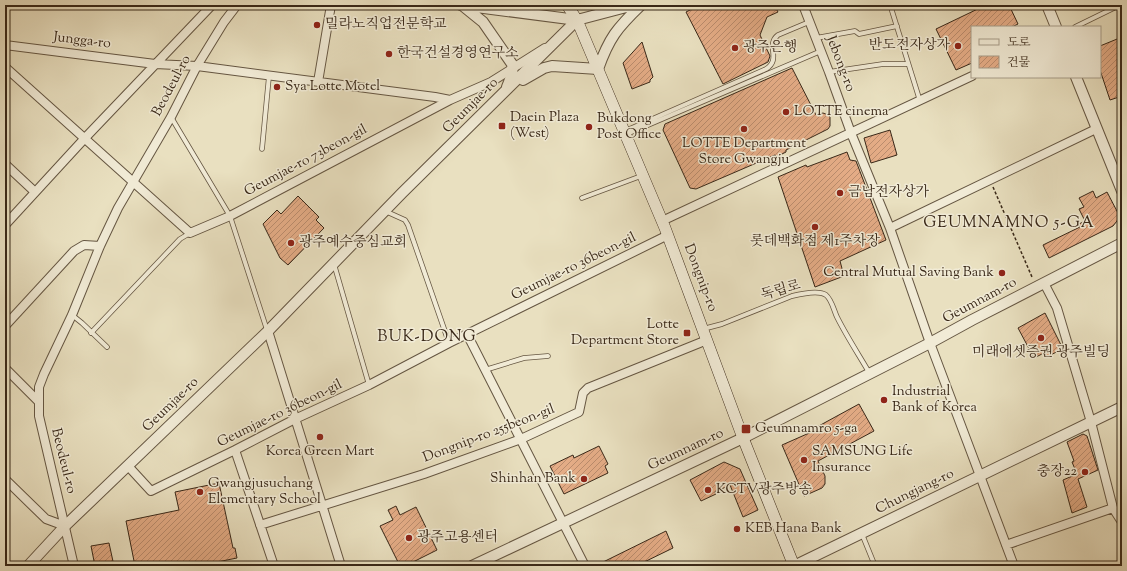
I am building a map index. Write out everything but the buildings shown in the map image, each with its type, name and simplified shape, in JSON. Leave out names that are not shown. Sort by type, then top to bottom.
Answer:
[{"type":"main road","name":"Dongnip-ro","points":[[567,5],[577,20],[668,235],[743,438],[794,566]]},
{"type":"street","points":[[5,225],[85,138],[212,5]]},
{"type":"street","name":"Beodeul-ro","points":[[74,566],[66,526],[39,416],[39,387],[118,208],[171,117],[197,66],[224,22],[237,5]]},
{"type":"street","points":[[318,82],[331,5]]},
{"type":"street","points":[[461,5],[577,20],[634,5]]},
{"type":"street","points":[[461,5],[483,22],[513,68],[512,76],[506,90]]},
{"type":"street","points":[[506,90],[544,68],[560,66],[598,69],[606,47],[615,32],[641,5]]},
{"type":"street","name":"Jebong-ro","points":[[803,5],[851,133]]},
{"type":"street","points":[[1047,5],[1056,26]]},
{"type":"street","name":"Geumjae-ro","points":[[28,566],[66,526],[268,331],[384,211],[577,20]]},
{"type":"street","name":"Geumjae-ro 73beon-gil","points":[[190,233],[230,216],[450,100],[491,82],[556,42]]},
{"type":"street","name":"Jungga-ro","points":[[5,45],[156,64],[197,66],[450,100]]},
{"type":"street","points":[[5,67],[190,233]]},
{"type":"street","points":[[662,221],[971,76]]},
{"type":"street","points":[[1076,78],[1122,191]]},
{"type":"street","points":[[890,228],[1096,129]]},
{"type":"street","name":"Geumnam-ro","points":[[851,133],[890,228],[930,343],[980,476]]},
{"type":"street","points":[[5,164],[35,192]]},
{"type":"street","name":"Geumjae-ro 36beon-gil","points":[[128,466],[151,491],[295,419],[369,385],[449,343],[668,235]]},
{"type":"street","name":"Geumnam-ro","points":[[472,566],[743,438],[1122,243]]},
{"type":"street","points":[[5,326],[74,251],[84,245],[100,246]]},
{"type":"street","points":[[1040,285],[1056,308],[1091,422],[1113,508],[1122,522]]},
{"type":"street","points":[[268,331],[340,566]]},
{"type":"street","points":[[467,334],[585,566]]},
{"type":"street","name":"Dongnip-ro 255beon-gil","points":[[260,525],[424,474],[521,439],[579,412],[583,393],[588,388],[707,340]]},
{"type":"street","points":[[5,368],[38,401]]},
{"type":"street","name":"Chungjang-ro","points":[[794,566],[1122,407]]},
{"type":"street","points":[[235,450],[274,566]]},
{"type":"street","points":[[980,476],[1014,566]]},
{"type":"street","points":[[6,482],[46,520],[66,526]]},
{"type":"street","points":[[1006,544],[1113,508]]},
{"type":"lane","points":[[891,5],[920,101]]},
{"type":"lane","points":[[1077,26],[1120,5]]},
{"type":"lane","points":[[626,133],[768,68],[774,57],[772,43],[774,38],[809,22]]},
{"type":"lane","points":[[816,38],[855,31],[859,34],[897,26]]},
{"type":"lane","points":[[626,133],[821,51]]},
{"type":"lane","points":[[829,72],[882,64],[908,64]]},
{"type":"lane","points":[[262,149],[269,76]]},
{"type":"lane","points":[[171,117],[230,216],[268,331]]},
{"type":"lane","points":[[582,198],[643,175]]},
{"type":"lane","points":[[384,211],[404,220],[408,225],[449,343]]},
{"type":"lane","name":"Geumjae-ro 73beon-gil","points":[[91,333],[180,239],[190,233]]},
{"type":"lane","points":[[334,263],[369,385]]},
{"type":"lane","name":"독립로","points":[[703,329],[722,324],[792,296],[803,294],[821,294],[826,296],[831,303],[837,317],[870,374]]},
{"type":"lane","points":[[72,315],[82,322],[91,333],[107,347]]},
{"type":"lane","points":[[485,370],[524,358],[548,356]]},
{"type":"lane","points":[[862,533],[875,566]]},
{"type":"path","points":[[990,180],[1040,285]]},
{"type":"place","name":"밀라노직업전문학교","points":[[317,25]]},
{"type":"place","name":"반도전자상가","points":[[958,46]]},
{"type":"place","name":"광주은행","points":[[735,48]]},
{"type":"place","name":"한국건설경영연구소","points":[[389,54]]},
{"type":"place","name":"Sya Lotte Motel","points":[[277,87]]},
{"type":"place","name":"LOTTE cinema","points":[[786,112]]},
{"type":"place","name":"Daein Plaza (West)","points":[[502,126]]},
{"type":"place","name":"Bukdong Post Office","points":[[589,127]]},
{"type":"place","name":"LOTTE Department Store Gwangju","points":[[744,129]]},
{"type":"place","name":"금남전자상가","points":[[840,193]]},
{"type":"place","name":"롯데백화점 제1주차장","points":[[815,227]]},
{"type":"place","name":"광주예수중심교회","points":[[291,243]]},
{"type":"place","name":"Central Mutual Saving Bank","points":[[1002,273]]},
{"type":"place","name":"Lotte Department Store","points":[[687,333]]},
{"type":"place","name":"미래에셋증권 광주빌딩","points":[[1041,338]]},
{"type":"place","name":"Industrial Bank of Korea","points":[[884,400]]},
{"type":"place","name":"Geumnamro 5-ga","points":[[746,429]]},
{"type":"place","name":"Korea Green Mart","points":[[320,437]]},
{"type":"place","name":"SAMSUNG Life Insurance","points":[[804,460]]},
{"type":"place","name":"충장22","points":[[1085,472]]},
{"type":"place","name":"Shinhan Bank","points":[[584,479]]},
{"type":"place","name":"KCTV광주방송","points":[[708,490]]},
{"type":"place","name":"Gwangjusuchang Elementary School","points":[[200,492]]},
{"type":"place","name":"KEB Hana Bank","points":[[737,529]]},
{"type":"place","name":"광주고용센터","points":[[409,538]]},
{"type":"district","name":"GEUMNAMNO 5-GA","points":[[1009,223]]},
{"type":"district","name":"BUK-DONG","points":[[427,337]]}]
